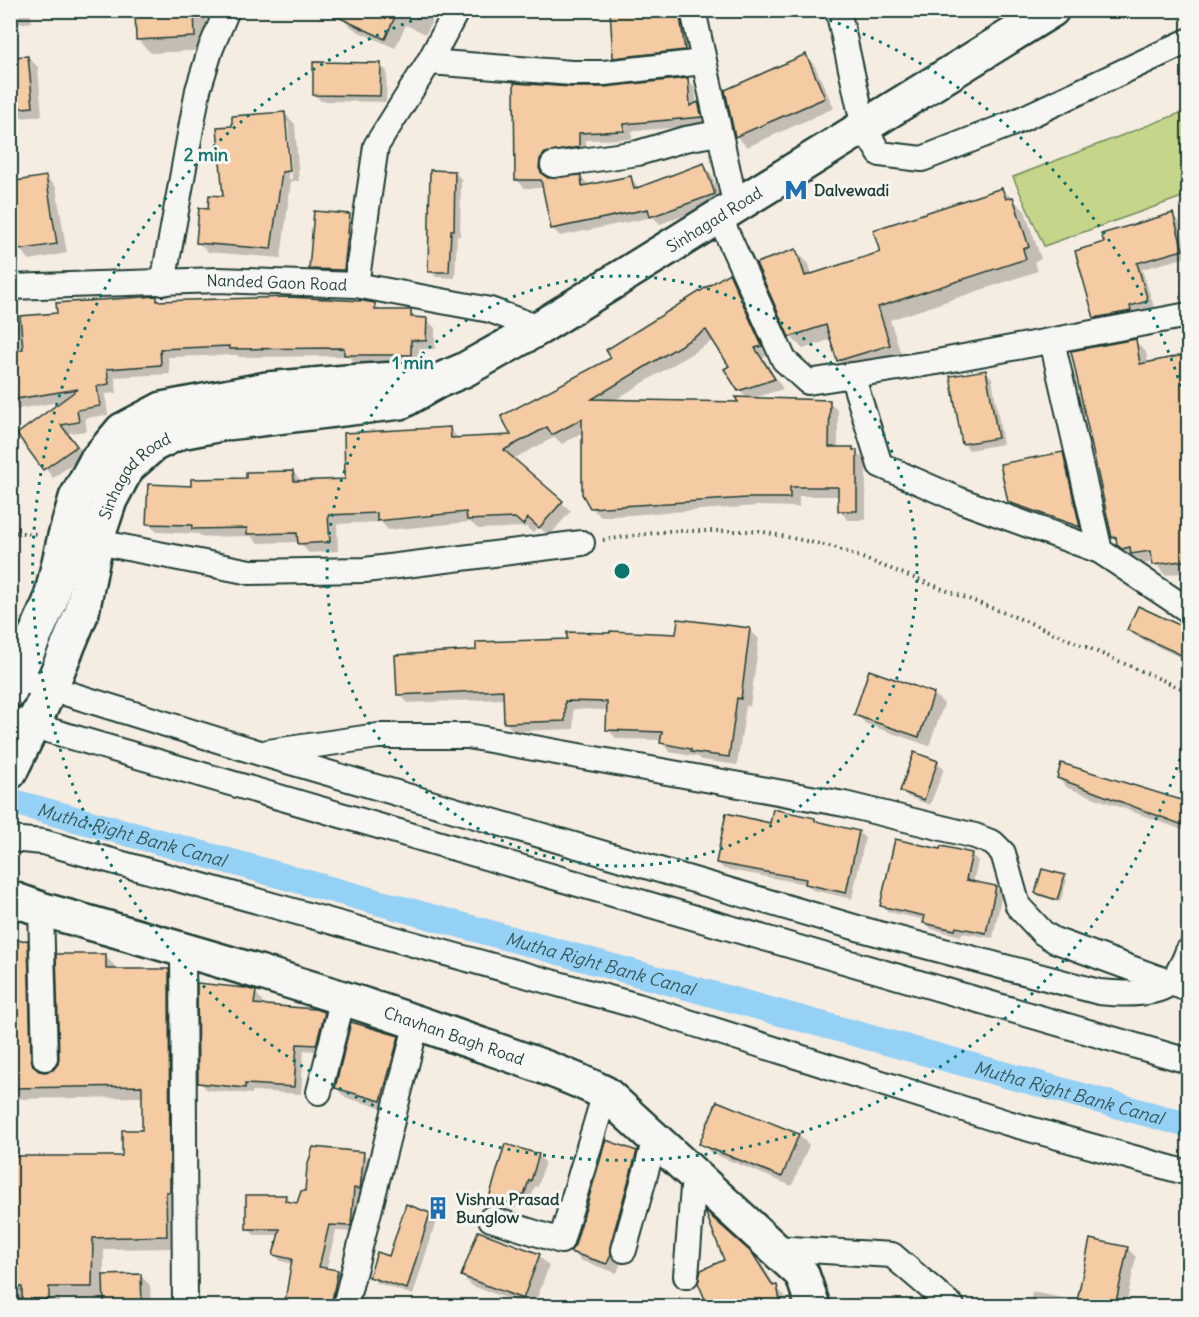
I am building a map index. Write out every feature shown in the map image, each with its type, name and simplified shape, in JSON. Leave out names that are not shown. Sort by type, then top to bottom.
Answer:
[{"type":"main road","name":"Sinhagad Road","points":[[10,772],[22,722],[51,687],[82,612],[80,539],[76,498],[103,452],[122,430],[162,409],[267,389],[347,381],[396,380],[432,384],[464,370],[539,328],[1052,10]]},
{"type":"main road","name":"Sinhagad Road","points":[[14,684],[80,539]]},
{"type":"main road","name":"Chavhan Bagh Road","points":[[10,898],[417,1022],[570,1076],[605,1093],[802,1274],[813,1306]]},
{"type":"street","points":[[163,282],[198,90],[211,48],[227,10]]},
{"type":"street","points":[[357,285],[376,146],[429,62],[457,10]]},
{"type":"street","points":[[693,10],[719,133],[728,212],[784,360],[808,382],[1052,341],[1188,315]]},
{"type":"street","points":[[838,10],[864,128],[880,154],[922,159],[1011,124],[1188,40]]},
{"type":"street","points":[[429,62],[572,74],[604,73],[703,62]]},
{"type":"street","points":[[553,165],[638,153],[686,139],[719,133]]},
{"type":"street","name":"Nanded Gaon Road","points":[[10,287],[218,280],[357,285],[490,310],[539,328]]},
{"type":"street","points":[[1052,341],[1100,551]]},
{"type":"street","points":[[852,375],[880,465],[962,501],[1100,551],[1188,610]]},
{"type":"street","points":[[80,539],[250,572],[365,570],[582,543]]},
{"type":"street","points":[[14,684],[51,687],[260,753],[861,929],[1099,992],[1118,994],[1179,987]]},
{"type":"street","points":[[22,722],[1188,1061]]},
{"type":"street","points":[[260,753],[378,736],[468,736],[844,804],[975,836],[993,843],[1003,853],[1018,906],[1043,933],[1054,940],[1179,987]]},
{"type":"street","points":[[10,839],[44,842],[638,1006],[1008,1123],[1188,1173]]},
{"type":"street","points":[[41,909],[45,1058]]},
{"type":"street","points":[[183,950],[185,1306]]},
{"type":"street","points":[[1179,987],[1188,951]]},
{"type":"street","points":[[319,1092],[343,998]]},
{"type":"street","points":[[345,1306],[417,1022]]},
{"type":"street","points":[[491,1218],[561,1241],[605,1093]]},
{"type":"street","points":[[624,1250],[655,1139]]},
{"type":"street","points":[[686,1276],[694,1175]]},
{"type":"street","points":[[774,1248],[892,1255],[952,1306]]},
{"type":"path","points":[[582,543],[669,531],[759,531],[834,547],[1028,622],[1188,691]]},
{"type":"green space","points":[[1188,110],[1188,195],[1044,246],[1013,177]]},
{"type":"building","points":[[135,10],[194,10],[195,37],[136,40]]},
{"type":"building","points":[[323,10],[398,10],[385,39]]},
{"type":"building","points":[[610,10],[679,10],[685,50],[613,58]]},
{"type":"building","points":[[806,54],[825,98],[735,137],[725,90]]},
{"type":"building","points":[[28,56],[33,107],[10,109],[10,57]]},
{"type":"building","points":[[313,62],[381,63],[380,96],[313,95]]},
{"type":"building","points":[[688,78],[690,106],[698,102],[702,117],[624,124],[624,131],[579,133],[579,147],[545,153],[540,159],[539,168],[548,178],[581,175],[582,186],[631,176],[634,189],[704,163],[715,194],[650,217],[648,209],[551,229],[541,180],[515,180],[514,83],[604,87]]},
{"type":"building","points":[[285,112],[290,171],[282,172],[271,249],[196,243],[199,208],[208,209],[209,195],[223,196],[217,127],[232,126],[232,116]]},
{"type":"building","points":[[430,170],[455,171],[454,230],[451,230],[449,272],[428,272]]},
{"type":"building","points":[[46,176],[57,244],[19,250],[15,225],[10,226],[10,182]]},
{"type":"building","points":[[1002,188],[1006,199],[1013,197],[1029,247],[1023,249],[1026,259],[878,307],[890,345],[837,361],[826,325],[789,337],[756,263],[796,249],[805,276],[880,252],[873,230]]},
{"type":"building","points":[[314,211],[350,214],[344,270],[309,269]]},
{"type":"building","points":[[1173,213],[1183,250],[1137,263],[1148,301],[1130,306],[1131,311],[1094,318],[1075,251],[1104,242],[1101,234]]},
{"type":"building","points":[[729,273],[762,346],[755,348],[775,379],[738,391],[724,369],[729,366],[706,330],[592,399],[738,402],[735,397],[830,400],[829,447],[853,447],[853,450],[857,450],[857,511],[838,511],[838,487],[790,487],[790,498],[747,498],[590,508],[582,494],[582,419],[552,435],[547,427],[504,450],[563,501],[539,528],[528,518],[523,525],[515,518],[467,520],[466,512],[377,521],[377,513],[328,515],[330,542],[298,544],[297,533],[247,534],[247,528],[192,529],[192,525],[146,524],[148,484],[191,486],[191,479],[246,478],[246,472],[293,471],[294,481],[345,479],[344,433],[450,427],[451,438],[511,435],[501,416],[611,358],[606,350]]},
{"type":"building","points":[[157,296],[157,301],[289,297],[375,303],[375,310],[411,310],[411,317],[427,318],[426,341],[411,340],[411,355],[344,355],[344,348],[229,349],[229,346],[160,349],[161,365],[107,369],[109,384],[97,386],[100,406],[77,410],[79,422],[61,425],[77,446],[43,470],[17,434],[78,389],[10,400],[10,352],[23,349],[20,316],[57,313],[56,303]]},
{"type":"building","points":[[1136,339],[1140,364],[1188,354],[1188,560],[1153,565],[1150,551],[1131,554],[1130,547],[1122,549],[1117,545],[1116,537],[1112,538],[1071,351]]},
{"type":"building","points":[[986,370],[998,438],[962,444],[950,376]]},
{"type":"building","points":[[1063,452],[1080,527],[1008,502],[1000,464]]},
{"type":"building","points":[[1138,606],[1188,629],[1188,658],[1127,630]]},
{"type":"building","points":[[678,619],[750,628],[741,699],[737,698],[729,757],[691,752],[691,749],[660,743],[662,732],[606,730],[607,702],[565,701],[565,721],[504,723],[503,690],[397,695],[395,655],[476,650],[476,642],[567,639],[567,632],[676,634]]},
{"type":"building","points":[[869,670],[934,693],[919,737],[854,715]]},
{"type":"building","points":[[914,752],[938,761],[924,800],[900,791]]},
{"type":"building","points":[[1061,763],[1188,802],[1188,827],[1057,778]]},
{"type":"building","points":[[773,809],[859,831],[846,893],[805,884],[806,879],[716,863],[726,813],[770,823]]},
{"type":"building","points":[[895,839],[972,853],[966,880],[996,886],[986,933],[956,927],[955,930],[923,923],[925,916],[880,906]]},
{"type":"building","points":[[1042,869],[1065,875],[1057,900],[1035,893]]},
{"type":"building","points":[[28,940],[31,1058],[33,1066],[39,1071],[53,1070],[59,1058],[56,954],[106,954],[106,969],[169,969],[170,1192],[166,1192],[167,1236],[93,1238],[92,1287],[49,1287],[49,1299],[22,1299],[22,1287],[10,1287],[10,1156],[122,1156],[122,1130],[142,1130],[142,1086],[10,1088],[10,941]]},
{"type":"building","points":[[197,983],[256,991],[254,1004],[315,1009],[325,1012],[316,1045],[297,1044],[294,1087],[245,1084],[245,1088],[198,1083]]},
{"type":"building","points":[[351,1022],[399,1036],[381,1101],[335,1088]]},
{"type":"building","points":[[717,1101],[799,1134],[782,1177],[699,1144]]},
{"type":"building","points":[[606,1140],[637,1151],[607,1264],[570,1252],[575,1245]]},
{"type":"building","points":[[505,1144],[539,1154],[524,1196],[516,1193],[515,1197],[511,1196],[509,1203],[489,1198]]},
{"type":"building","points":[[313,1147],[364,1152],[360,1189],[354,1188],[351,1226],[329,1225],[319,1267],[338,1270],[331,1306],[285,1301],[292,1259],[273,1255],[280,1229],[246,1229],[246,1195],[286,1195],[285,1201],[297,1203],[301,1191],[305,1191],[307,1167]]},
{"type":"building","points":[[406,1204],[430,1213],[407,1289],[369,1277],[377,1252],[389,1256]]},
{"type":"building","points":[[705,1211],[753,1254],[773,1286],[777,1285],[781,1306],[708,1306],[698,1283],[701,1270],[724,1260]]},
{"type":"building","points":[[478,1231],[540,1254],[523,1299],[461,1276]]},
{"type":"building","points":[[1090,1239],[1128,1247],[1115,1306],[1076,1306]]},
{"type":"building","points":[[141,1274],[142,1306],[104,1306],[103,1275]]},
{"type":"waterway","name":"Mutha Right Bank Canal","points":[[10,801],[1188,1125]]},
{"type":"place","name":"Dalvewadi","points":[[796,190]]},
{"type":"place","name":"Vishnu Prasad Bunglow","points":[[438,1208]]}]
